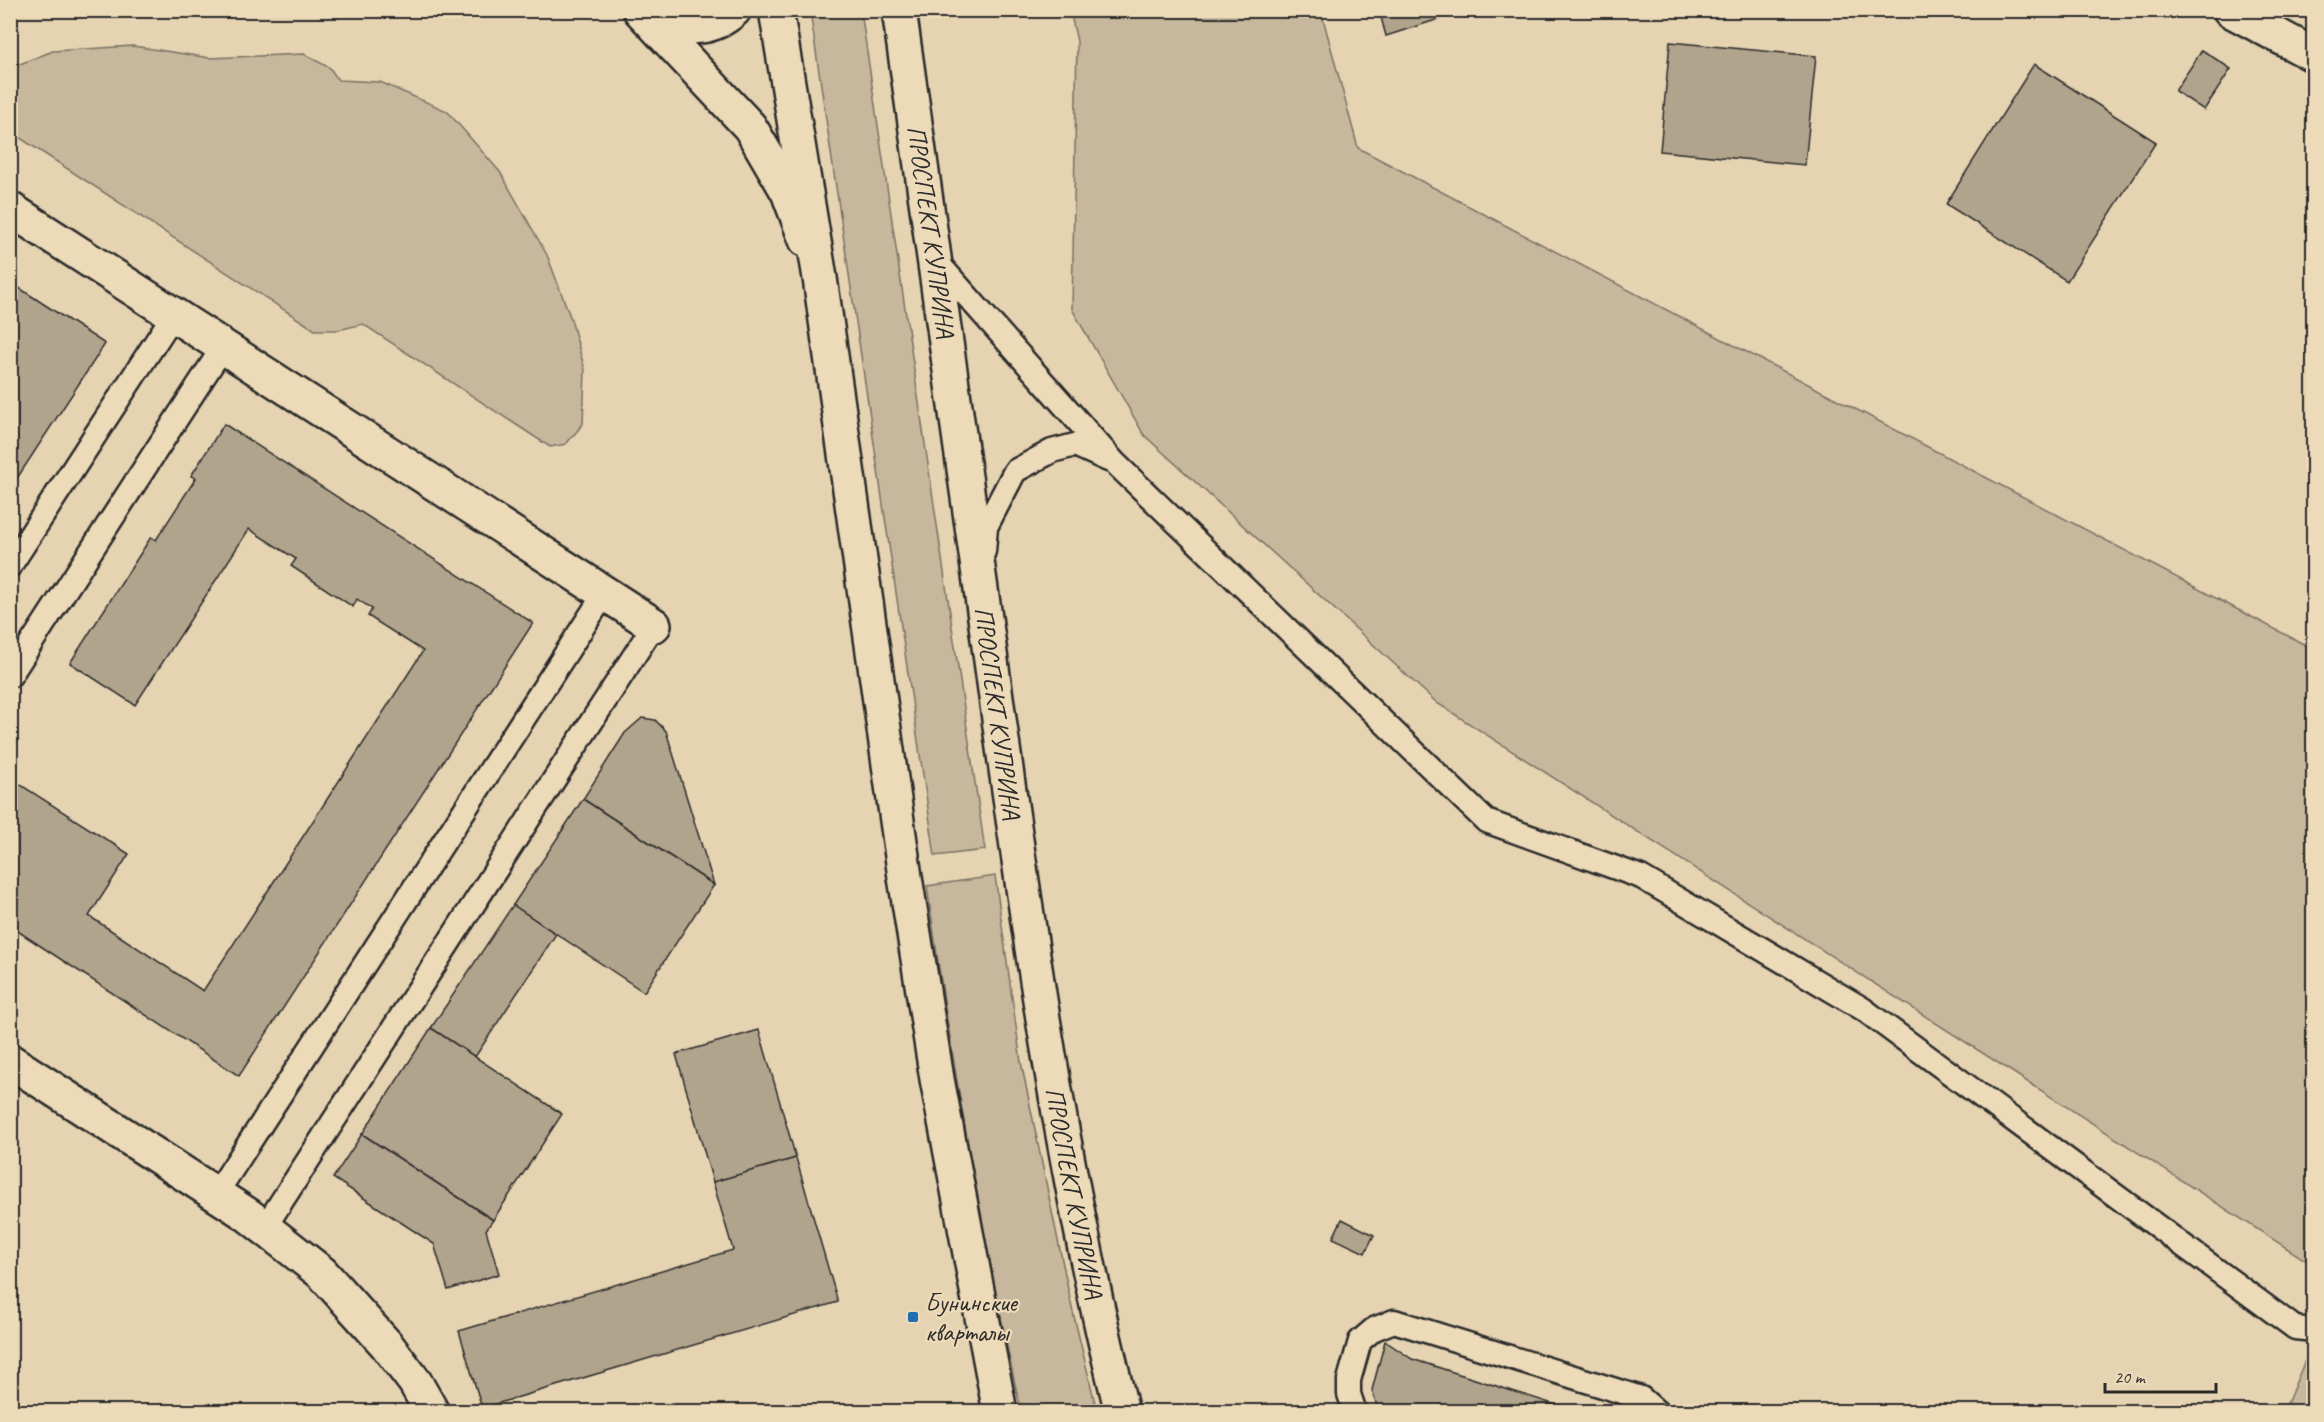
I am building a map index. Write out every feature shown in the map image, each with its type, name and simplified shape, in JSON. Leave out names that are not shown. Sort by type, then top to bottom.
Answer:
[{"type":"main road","points":[[643,12],[661,21],[694,27],[720,23],[734,10]]},
{"type":"main road","points":[[776,10],[820,278],[914,934],[937,1079],[1000,1412]]},
{"type":"main road","name":"ПРОСПЕКТ КУПРИНА","points":[[899,10],[937,262],[1048,1059],[1094,1297],[1122,1412]]},
{"type":"main road","points":[[2230,10],[2313,55]]},
{"type":"main road","points":[[643,12],[750,128],[788,192],[820,278]]},
{"type":"main road","points":[[10,209],[654,625]]},
{"type":"main road","points":[[10,1061],[265,1227],[322,1273],[353,1305],[415,1382],[432,1412]]},
{"type":"lane","points":[[937,262],[1115,463],[1486,821],[1641,877],[1863,1008],[2295,1329],[2313,1330]]},
{"type":"lane","points":[[10,566],[174,314]]},
{"type":"lane","points":[[10,676],[223,347]]},
{"type":"lane","points":[[982,591],[986,527],[1015,471],[1052,451],[1075,445],[1115,463]]},
{"type":"lane","points":[[216,1194],[604,593]]},
{"type":"lane","points":[[265,1227],[654,625]]},
{"type":"lane","points":[[1355,1412],[1349,1394],[1349,1380],[1360,1341],[1374,1329],[1394,1321],[1641,1398],[1657,1412]]},
{"type":"path","points":[[122,10],[147,16],[179,10]]},
{"type":"shaded area","points":[[810,11],[861,11],[985,850],[935,856]]},
{"type":"shaded area","points":[[1070,11],[1321,11],[1358,148],[2313,649],[2313,1265],[1437,703],[1144,435],[1072,309],[1077,41]]},
{"type":"shaded area","points":[[133,46],[210,58],[304,54],[330,68],[338,80],[380,82],[447,111],[500,172],[547,255],[571,319],[585,370],[583,424],[566,444],[550,447],[363,324],[338,330],[315,330],[11,132],[11,70],[15,66],[53,51]]},
{"type":"shaded area","points":[[995,876],[1021,1062],[1072,1308],[1097,1411],[1021,1411],[981,1215],[957,1084],[927,886]]},
{"type":"shaded area","points":[[2306,1358],[2313,1358],[2313,1411],[2284,1411]]},
{"type":"building","points":[[1379,10],[1467,10],[1386,36]]},
{"type":"building","points":[[1670,42],[1816,56],[1805,165],[1660,151]]},
{"type":"building","points":[[2202,50],[2231,69],[2204,110],[2175,91]]},
{"type":"building","points":[[2034,64],[2156,142],[2067,281],[1946,204]]},
{"type":"building","points":[[10,282],[105,344],[10,489]]},
{"type":"building","points":[[224,424],[533,623],[239,1076],[10,926],[10,778],[129,854],[89,916],[203,991],[423,651],[368,616],[372,609],[357,599],[353,607],[291,566],[296,559],[249,529],[135,705],[70,663],[151,537],[156,540],[196,478],[191,476]]},
{"type":"building","points":[[642,718],[655,720],[666,731],[714,885],[583,799],[625,733]]},
{"type":"building","points":[[583,799],[714,885],[644,992],[513,905]]},
{"type":"building","points":[[513,905],[556,934],[475,1057],[431,1028]]},
{"type":"building","points":[[431,1028],[562,1114],[493,1220],[362,1134]]},
{"type":"building","points":[[759,1030],[796,1158],[713,1182],[676,1054]]},
{"type":"building","points":[[362,1134],[493,1220],[486,1230],[499,1274],[448,1290],[434,1244],[333,1178]]},
{"type":"building","points":[[796,1158],[838,1302],[482,1408],[459,1331],[733,1250],[713,1182]]},
{"type":"building","points":[[1342,1219],[1374,1235],[1365,1253],[1333,1238]]},
{"type":"building","points":[[1385,1341],[1412,1359],[1578,1412],[1379,1412],[1372,1390]]},
{"type":"place","name":"Бунинские кварталы","points":[[913,1317]]}]
